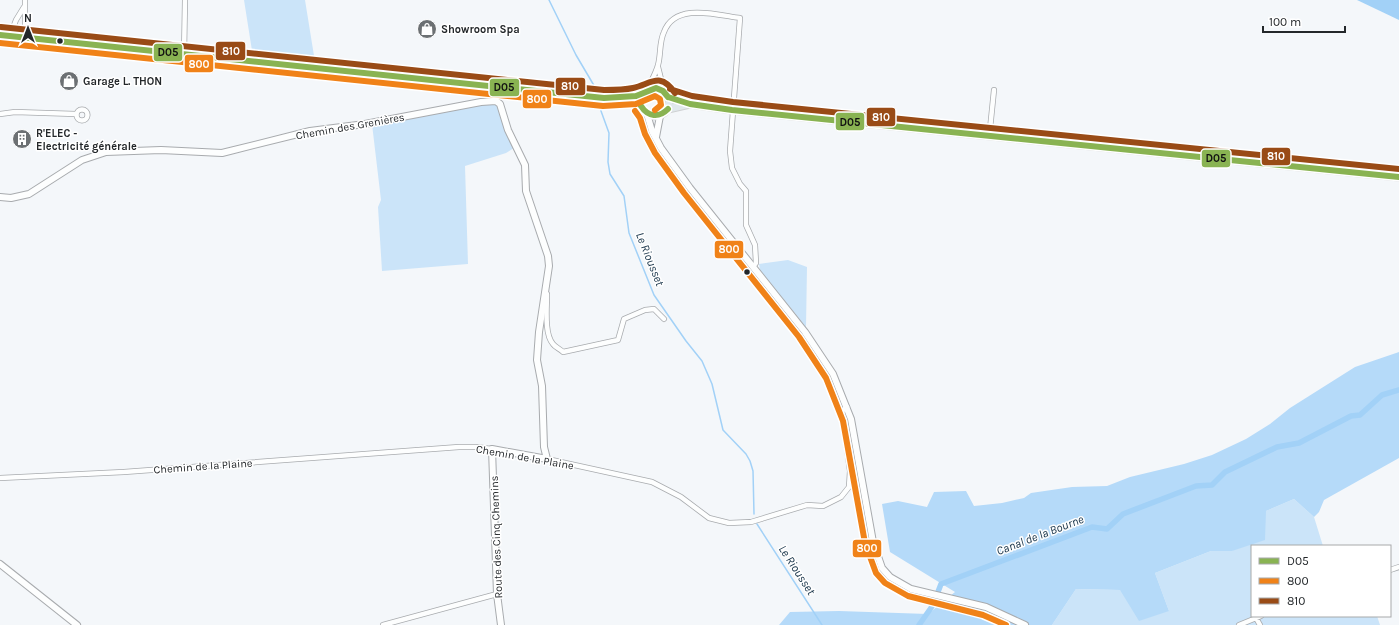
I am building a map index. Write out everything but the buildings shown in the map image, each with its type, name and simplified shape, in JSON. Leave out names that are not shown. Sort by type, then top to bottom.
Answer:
[{"type":"main road","points":[[0,35],[618,99],[641,106],[647,114],[653,116],[660,116],[668,109],[690,104]]},
{"type":"main road","points":[[618,99],[655,88],[690,104],[732,110],[1399,177]]},
{"type":"main road","points":[[641,106],[641,99],[645,92]]},
{"type":"main road","points":[[666,94],[669,103],[668,109]]},
{"type":"street","points":[[21,38],[26,26],[24,7],[25,0]]},
{"type":"street","points":[[184,55],[185,0]]},
{"type":"street","points":[[10,36],[16,20],[24,7]]},
{"type":"street","points":[[645,92],[658,67],[663,32],[676,17],[699,13],[740,18],[730,137],[732,168],[746,191],[746,225],[752,234],[757,255],[756,263],[753,267]]},
{"type":"street","points":[[26,26],[40,39]]},
{"type":"street","points":[[658,67],[666,94]]},
{"type":"street","points":[[917,129],[920,120],[990,129],[994,90]]},
{"type":"street","name":"Chemin des Grenières","points":[[0,197],[11,198],[28,194],[82,160],[106,152],[161,150],[222,153],[310,131],[365,124],[480,102],[496,101],[500,104],[508,130],[525,165],[526,191],[548,256],[549,266],[547,288]]},
{"type":"street","points":[[0,114],[15,112],[76,114]]},
{"type":"street","points":[[647,114],[652,131],[661,148],[690,188],[822,356],[833,374],[847,407],[854,430],[876,556],[882,568],[890,577],[911,589],[986,607],[1025,625]]},
{"type":"street","points":[[656,137],[660,116]]},
{"type":"street","points":[[547,288],[549,337],[553,344],[563,352],[618,340],[624,319],[645,310],[654,309],[664,319]]},
{"type":"street","points":[[547,288],[539,332],[537,360],[542,386],[544,447],[547,460]]},
{"type":"street","name":"Chemin de la Plaine","points":[[0,478],[124,472],[459,447],[476,447],[652,482],[681,498],[709,518],[729,522],[751,522],[807,505],[823,506],[841,498],[849,487],[850,471],[842,411],[847,407]]},
{"type":"street","name":"Route des Cinq Chemins","points":[[492,449],[497,594],[501,625]]},
{"type":"street","points":[[0,564],[77,625]]},
{"type":"street","points":[[383,625],[497,594]]},
{"type":"street","points":[[1239,625],[1259,617],[1260,625]]},
{"type":"shaded area","points":[[244,0],[305,0],[315,62],[253,57]]},
{"type":"shaded area","points":[[1357,0],[1399,0],[1399,20]]},
{"type":"shaded area","points":[[489,104],[497,104],[514,148],[506,153],[465,166],[468,264],[382,271],[378,207],[381,200],[372,124]]},
{"type":"shaded area","points":[[788,260],[807,267],[806,327],[760,270],[759,264]]},
{"type":"shaded area","points":[[1399,352],[1399,458],[1324,500],[1319,512],[1314,517],[1294,499],[1266,511],[1265,540],[1232,551],[1211,551],[1155,573],[1169,611],[1139,621],[1120,590],[1076,589],[1052,625],[779,625],[790,612],[839,611],[928,614],[955,592],[890,552],[882,504],[898,501],[927,507],[934,492],[966,491],[974,506],[1002,503],[1024,498],[1031,493],[1072,487],[1107,486],[1130,477],[1184,464],[1212,455],[1246,439],[1270,424],[1290,408],[1355,367]]},
{"type":"shaded area","points":[[1294,499],[1314,517],[1323,545],[1251,545],[1251,617],[1377,617],[1380,625],[1052,625],[1076,589],[1120,590],[1169,611],[1155,573],[1211,551],[1232,551],[1266,511]]},
{"type":"waterway","name":"Le Riousset","points":[[549,0],[576,55],[599,94]]},
{"type":"waterway","name":"Le Riousset","points":[[600,100],[601,111],[609,133],[608,162],[610,174],[624,196],[629,233],[654,295],[702,361],[712,384],[723,430],[746,454],[750,461],[753,471],[754,514]]},
{"type":"waterway","name":"Canal de la Bourne","points":[[919,625],[933,605],[941,584],[1092,527],[1107,529],[1123,514],[1196,486],[1212,485],[1225,472],[1277,447],[1299,443],[1351,416],[1360,415],[1382,395],[1399,390]]},
{"type":"waterway","name":"Le Riousset","points":[[757,524],[822,625]]},
{"type":"transit line","name":"810","points":[[1,27],[604,90],[630,89],[650,82],[660,81],[665,82],[675,93]]},
{"type":"transit line","name":"D05","points":[[0,35],[604,98],[636,96],[656,88],[663,91],[668,97]]},
{"type":"transit line","name":"800","points":[[0,43],[603,106],[636,104],[655,96],[660,99],[661,105],[655,110]]},
{"type":"transit line","name":"810","points":[[670,89],[692,96],[733,102],[1399,169]]},
{"type":"transit line","name":"D05","points":[[668,97],[690,104],[732,110],[1399,177]]},
{"type":"transit line","name":"D05","points":[[641,106],[644,110],[654,115],[661,114],[668,109]]},
{"type":"transit line","name":"800","points":[[635,111],[640,118],[645,134],[655,153],[684,193],[799,337],[826,378],[843,421],[865,543],[876,573],[885,583],[908,596],[983,615],[1006,625]]},
{"type":"place","name":"Showroom Spa","points":[[427,29]]},
{"type":"place","name":"Garage L. THON","points":[[69,81]]},
{"type":"place","name":"R'ELEC - Electricité générale","points":[[22,139]]}]
